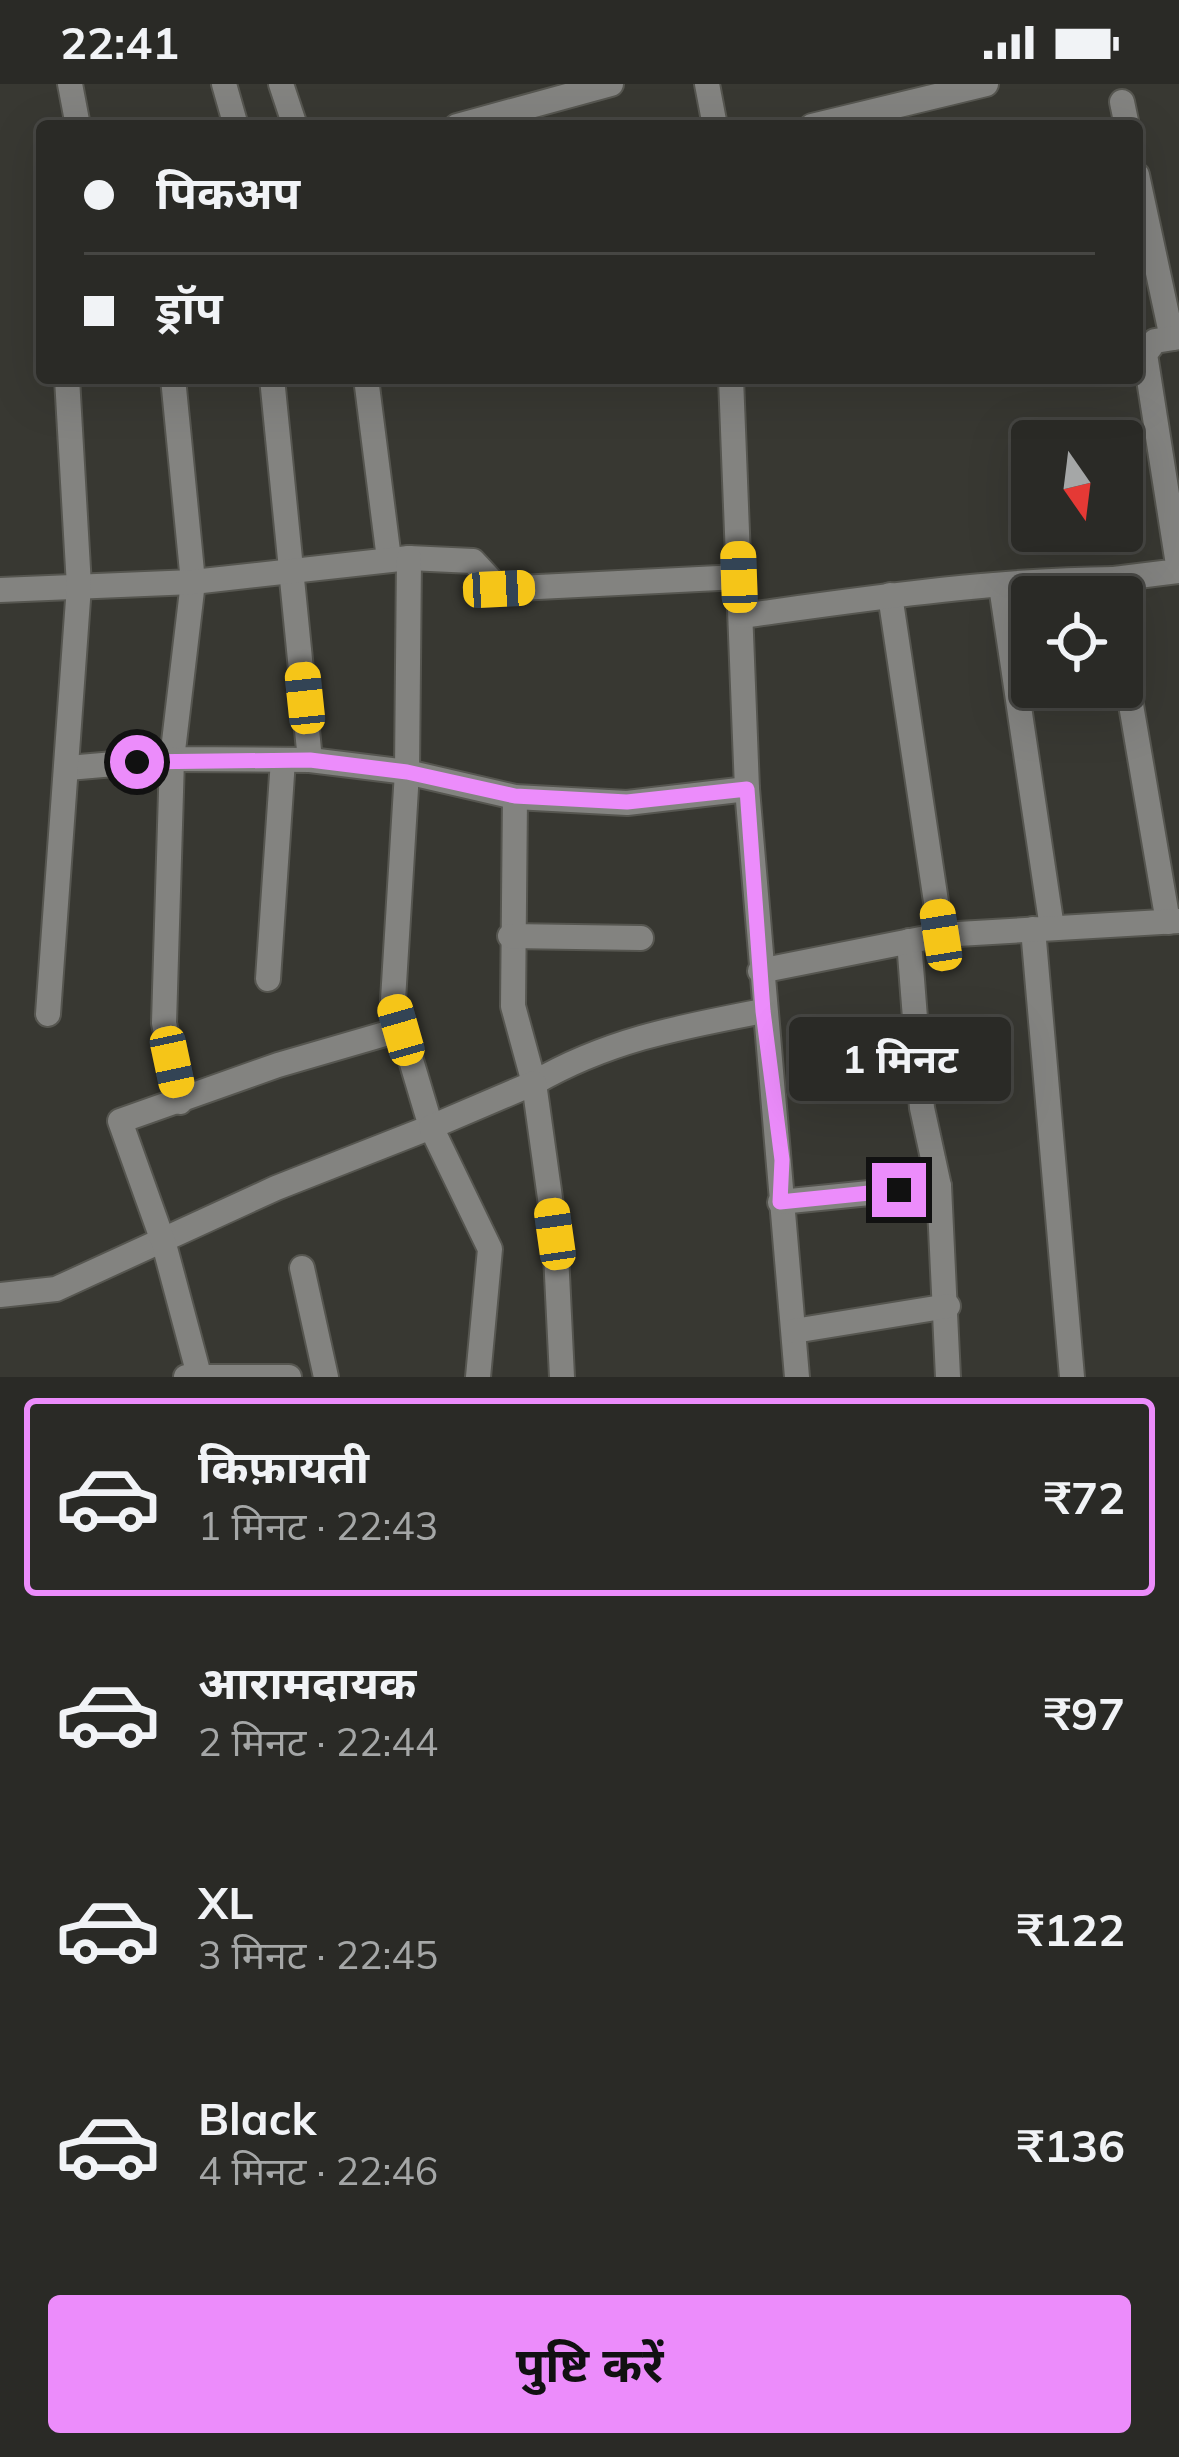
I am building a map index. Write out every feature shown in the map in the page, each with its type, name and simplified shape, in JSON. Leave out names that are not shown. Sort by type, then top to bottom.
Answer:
[{"type":"street","points":[[70,84],[77,120]]},
{"type":"street","points":[[224,84],[234,120]]},
{"type":"street","points":[[281,84],[293,120]]},
{"type":"street","points":[[479,120],[611,84]]},
{"type":"street","points":[[707,84],[714,120]]},
{"type":"street","points":[[837,120],[986,84]]},
{"type":"street","points":[[1143,216],[1161,337],[1148,345],[1145,364],[1179,571],[1143,581]]},
{"type":"street","points":[[48,1014],[79,586],[67,384]]},
{"type":"street","points":[[174,384],[194,582],[172,759],[164,1023],[181,1102]]},
{"type":"street","points":[[273,384],[310,760]]},
{"type":"street","points":[[367,384],[399,559],[407,772],[393,1000],[431,1126],[490,1249],[478,1377]]},
{"type":"street","points":[[731,384],[747,789],[763,1011],[782,1160],[780,1202],[796,1377]]},
{"type":"street","points":[[0,590],[194,582],[399,559],[473,562],[499,589],[739,577]]},
{"type":"street","points":[[1001,586],[1042,928],[1072,1377]]},
{"type":"street","points":[[740,616],[890,595],[1011,586]]},
{"type":"street","points":[[890,595],[941,935]]},
{"type":"street","points":[[760,971],[941,935],[1173,921],[1133,708]]},
{"type":"street","points":[[68,768],[172,759],[310,760],[407,772],[515,796],[627,802],[747,789]]},
{"type":"street","points":[[268,979],[283,760]]},
{"type":"street","points":[[515,796],[510,936],[513,1006],[534,1083],[555,1234],[562,1377]]},
{"type":"street","points":[[510,936],[641,938]]},
{"type":"street","points":[[909,941],[922,1108],[939,1186],[948,1377]]},
{"type":"street","points":[[0,1295],[56,1289],[164,1244],[276,1188],[534,1083],[587,1052],[634,1036],[763,1011]]},
{"type":"street","points":[[289,1377],[191,1376],[164,1244],[121,1121],[278,1065],[401,1030]]},
{"type":"street","points":[[780,1202],[939,1186]]},
{"type":"street","points":[[302,1268],[326,1377]]},
{"type":"street","points":[[794,1331],[948,1306]]},
{"type":"route","points":[[137,762],[310,760],[407,772],[515,796],[627,802],[747,789],[763,1011],[782,1160],[780,1202],[899,1190]]}]
